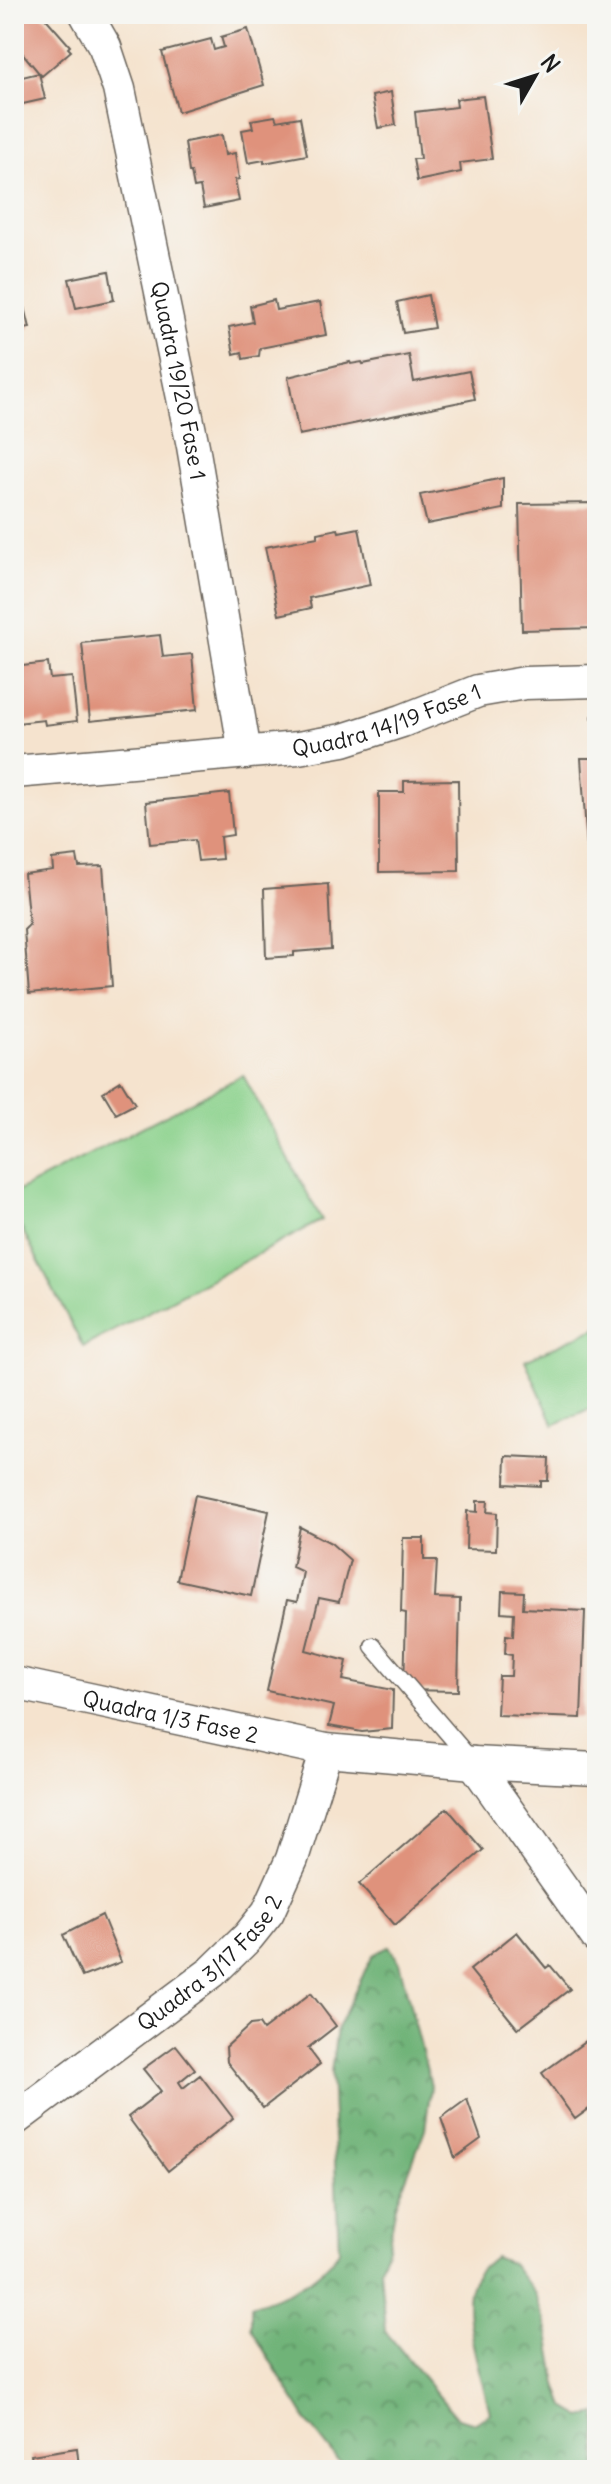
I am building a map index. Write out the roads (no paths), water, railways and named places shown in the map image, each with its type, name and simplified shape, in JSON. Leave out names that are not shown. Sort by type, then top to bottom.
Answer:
[{"type":"street","name":"Quadra 19/20 Fase 1","points":[[86,14],[105,47],[119,89],[193,446],[245,753]]},
{"type":"street","name":"Quadra 14/19 Fase 1","points":[[14,772],[245,753],[343,740],[478,691],[525,683],[597,681]]},
{"type":"street","name":"Quadra 1/3 Fase 2","points":[[14,1683],[326,1750],[474,1763],[597,1769]]},
{"type":"street","name":"Quadra 3/17 Fase 2","points":[[14,2120],[212,1972],[248,1937],[268,1912],[292,1859],[326,1750]]},
{"type":"street","points":[[474,1763],[597,1937]]},
{"type":"lane","points":[[373,1646],[474,1763]]}]
